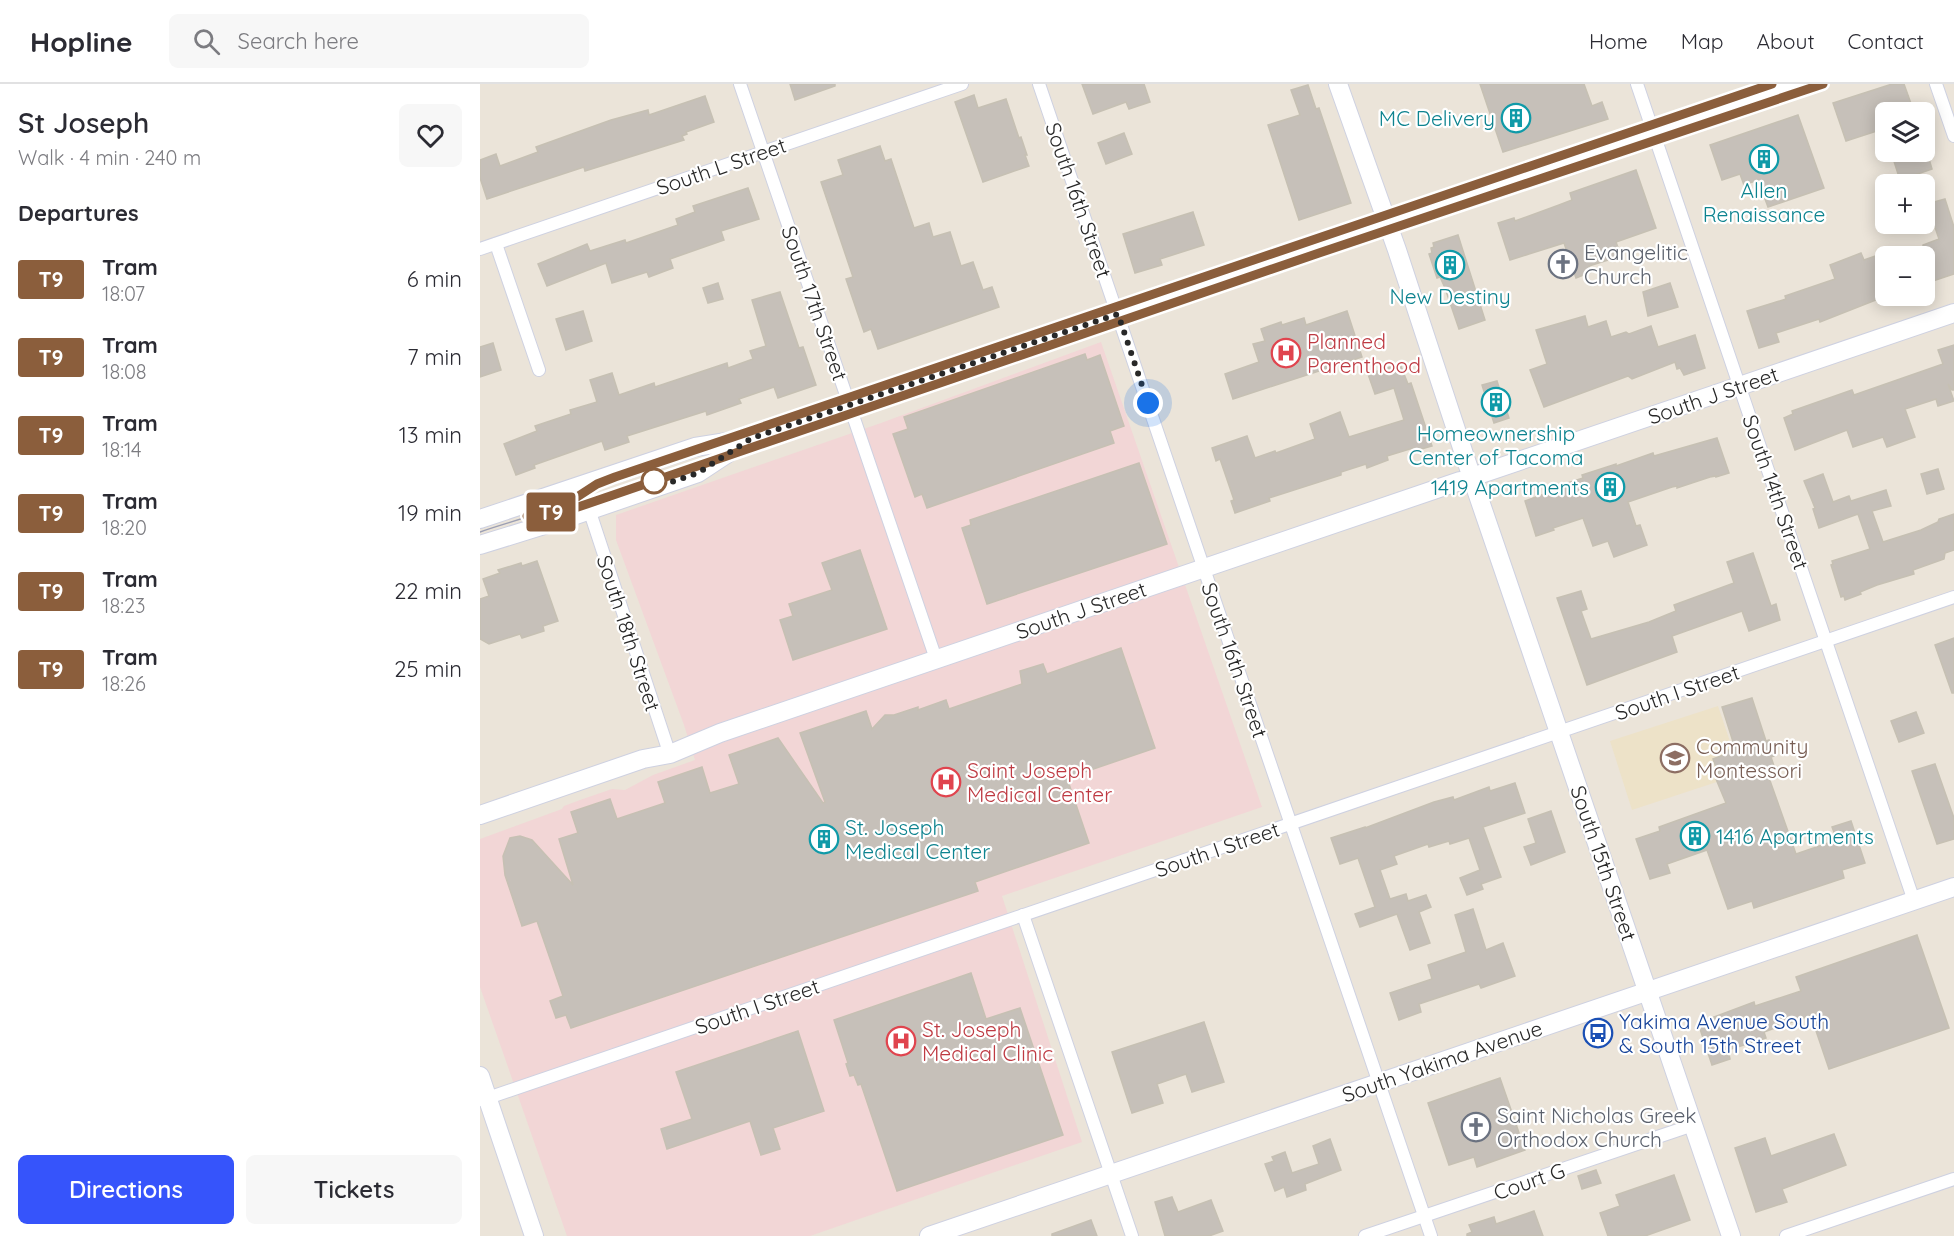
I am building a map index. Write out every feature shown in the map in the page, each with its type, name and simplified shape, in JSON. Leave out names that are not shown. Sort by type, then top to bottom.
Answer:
[{"type":"main road","name":"South 15th Street","points":[[1338,84],[1386,222],[1469,478],[1559,732],[1731,1236]]},
{"type":"main road","points":[[480,519],[695,447],[752,438],[1794,84]]},
{"type":"main road","name":"South J Street","points":[[702,739],[1954,313]]},
{"type":"main road","points":[[480,545],[589,511],[698,473],[752,438]]},
{"type":"main road","points":[[644,759],[667,746],[702,739]]},
{"type":"main road","points":[[480,814],[644,759],[670,754],[702,739]]},
{"type":"main road","name":"South Yakima Avenue","points":[[929,1236],[1954,887]]},
{"type":"main road","points":[[480,1076],[484,1099],[534,1236]]},
{"type":"street","name":"South 17th Street","points":[[740,84],[936,659]]},
{"type":"street","name":"South L Street","points":[[480,249],[962,84]]},
{"type":"street","name":"South 16th Street","points":[[1039,84],[1431,1236]]},
{"type":"street","name":"South 14th Street","points":[[1637,84],[1914,901]]},
{"type":"street","points":[[1936,84],[1954,136]]},
{"type":"street","points":[[496,244],[539,370]]},
{"type":"street","name":"South 18th Street","points":[[581,485],[667,746]]},
{"type":"street","name":"South I Street","points":[[484,1099],[1954,597]]},
{"type":"street","points":[[1023,915],[1132,1236]]},
{"type":"street","name":"Court G","points":[[1365,1236],[1693,1125]]},
{"type":"street","points":[[1786,1236],[1954,1179]]},
{"type":"shaded area","name":"Saint Joseph Medical Center","points":[[1101,342],[1262,807],[1002,896],[1082,1142],[810,1236],[567,1236],[480,987],[480,839],[612,789],[625,790],[653,775],[695,760],[616,540],[616,515],[881,423]]},
{"type":"shaded area","name":"Community Montessori","points":[[1718,706],[1741,774],[1632,810],[1610,741]]},
{"type":"building","points":[[790,84],[835,84],[835,86],[795,100]]},
{"type":"building","points":[[1082,84],[1144,84],[1150,102],[1129,109],[1126,102],[1093,114]]},
{"type":"building","points":[[1480,84],[1584,84],[1592,106],[1602,102],[1608,119],[1503,152]]},
{"type":"building","points":[[1892,84],[1904,84],[1910,102],[1875,102],[1875,132],[1846,141],[1833,103]]},
{"type":"building","points":[[1308,85],[1316,109],[1319,108],[1351,203],[1299,220],[1268,125],[1300,115],[1291,90]]},
{"type":"building","points":[[974,95],[978,108],[1006,99],[1019,138],[1021,137],[1029,166],[983,182],[955,102]]},
{"type":"building","points":[[705,96],[714,122],[686,132],[687,134],[682,136],[684,140],[585,171],[584,167],[487,199],[480,178],[480,160],[496,154],[500,166],[538,152],[536,147],[611,120],[648,110],[649,115]]},
{"type":"building","name":"Allen Renaissance","points":[[1798,115],[1824,188],[1768,207],[1758,180],[1744,185],[1740,174],[1722,180],[1710,145]]},
{"type":"building","points":[[1124,133],[1132,154],[1106,164],[1098,143]]},
{"type":"building","points":[[880,146],[885,161],[891,159],[914,228],[929,223],[933,237],[950,232],[961,266],[973,262],[983,290],[992,287],[999,307],[878,349],[871,329],[864,332],[846,279],[853,277],[821,182],[843,175],[838,160]]},
{"type":"building","points":[[1894,162],[1930,162],[1932,169],[1917,174],[1898,174]]},
{"type":"building","points":[[1636,170],[1656,228],[1616,242],[1621,256],[1589,266],[1591,272],[1576,278],[1564,243],[1510,260],[1498,223],[1514,218],[1515,221],[1559,205],[1572,200],[1570,193]]},
{"type":"building","points":[[748,188],[759,219],[721,231],[724,240],[670,259],[673,268],[649,277],[647,272],[612,283],[606,263],[547,286],[538,264],[587,244],[590,251],[625,240],[626,243],[678,225],[676,219],[695,212],[693,206]]},
{"type":"building","points":[[1945,199],[1954,227],[1954,274],[1935,280],[1935,246],[1923,245],[1939,239],[1935,227],[1935,202]]},
{"type":"building","points":[[1193,212],[1204,245],[1160,259],[1162,265],[1135,273],[1123,234]]},
{"type":"building","points":[[1458,235],[1485,320],[1459,329],[1445,288],[1440,277],[1437,278],[1429,254],[1432,253],[1433,243]]},
{"type":"building","points":[[1861,253],[1864,260],[1875,256],[1875,300],[1820,322],[1819,319],[1776,333],[1779,342],[1759,348],[1747,311],[1786,299],[1785,296],[1835,279],[1830,265]]},
{"type":"building","points":[[718,283],[723,299],[708,303],[703,288]]},
{"type":"building","points":[[1670,283],[1678,307],[1648,316],[1643,292]]},
{"type":"building","points":[[780,292],[799,348],[803,347],[816,385],[778,398],[774,387],[739,399],[741,403],[707,415],[706,411],[627,436],[629,442],[605,450],[602,441],[534,465],[535,468],[516,475],[504,444],[537,431],[535,426],[571,414],[570,410],[597,402],[590,380],[612,373],[619,395],[654,383],[655,387],[727,363],[728,368],[753,359],[750,351],[766,346],[752,300]]},
{"type":"building","points":[[583,311],[592,341],[566,350],[556,319]]},
{"type":"building","name":"Planned Parenthood","points":[[1347,311],[1362,357],[1233,399],[1225,374],[1259,362],[1253,344],[1265,341],[1261,329],[1281,322],[1282,325],[1304,318],[1306,325]]},
{"type":"building","points":[[1585,316],[1588,327],[1606,321],[1611,337],[1626,332],[1629,334],[1651,326],[1658,347],[1695,335],[1705,368],[1684,375],[1680,368],[1677,369],[1675,362],[1632,379],[1628,376],[1544,407],[1530,370],[1547,364],[1536,330]]},
{"type":"building","points":[[493,343],[501,370],[480,377],[480,347]]},
{"type":"building","points":[[1954,345],[1954,390],[1948,384],[1954,401],[1938,406],[1936,399],[1905,409],[1915,437],[1887,447],[1883,437],[1853,447],[1847,430],[1795,450],[1784,418],[1793,414],[1792,411],[1852,390],[1854,395],[1943,364],[1938,350]]},
{"type":"building","points":[[1085,354],[1087,360],[1100,355],[1124,426],[1110,431],[1114,443],[927,508],[922,494],[915,497],[893,434],[908,429],[904,417]]},
{"type":"building","points":[[1400,364],[1408,384],[1411,383],[1432,446],[1414,451],[1413,448],[1387,456],[1388,460],[1367,468],[1366,464],[1341,472],[1341,475],[1269,498],[1270,501],[1235,513],[1231,501],[1234,500],[1220,459],[1216,461],[1212,448],[1247,436],[1255,458],[1275,451],[1276,453],[1315,439],[1310,424],[1340,412],[1349,437],[1404,420],[1394,388],[1375,394],[1368,374]]},
{"type":"building","name":"Homeownership Center of Tacoma","points":[[1497,381],[1509,418],[1494,423],[1482,385]]},
{"type":"building","name":"1419 Apartments","points":[[1717,438],[1729,473],[1677,488],[1677,486],[1672,487],[1628,502],[1636,526],[1640,525],[1647,545],[1614,557],[1608,541],[1593,546],[1583,518],[1536,536],[1525,501],[1547,493],[1546,490],[1583,478],[1582,475],[1653,453],[1654,456]]},
{"type":"building","points":[[1139,463],[1167,544],[987,604],[962,528],[971,525],[970,520]]},
{"type":"building","points":[[1938,469],[1944,489],[1927,494],[1921,474]]},
{"type":"building","points":[[1823,474],[1833,502],[1849,496],[1851,501],[1886,490],[1891,506],[1872,511],[1883,542],[1921,530],[1938,522],[1939,519],[1954,514],[1954,550],[1945,553],[1944,559],[1913,570],[1914,574],[1877,585],[1845,600],[1844,596],[1841,597],[1831,565],[1832,561],[1870,549],[1858,514],[1819,528],[1813,509],[1815,508],[1804,481]]},
{"type":"building","points":[[860,550],[887,629],[793,660],[780,620],[793,616],[789,604],[832,590],[822,563]]},
{"type":"building","points":[[1753,553],[1771,606],[1776,604],[1780,620],[1749,631],[1742,611],[1672,636],[1677,652],[1587,685],[1557,598],[1581,591],[1587,609],[1581,611],[1591,639],[1649,622],[1676,611],[1674,605],[1734,583],[1727,562]]},
{"type":"building","points":[[537,561],[558,621],[543,626],[544,631],[522,638],[520,634],[489,644],[480,639],[480,599],[489,596],[483,579],[500,573],[498,570]]},
{"type":"building","points":[[1954,638],[1954,693],[1952,693],[1935,645]]},
{"type":"building","name":"St. Joseph Medical Center","points":[[1121,648],[1155,748],[1067,778],[1089,843],[975,882],[978,891],[571,1028],[566,1015],[556,1018],[550,1001],[563,996],[537,921],[522,926],[505,875],[503,856],[510,838],[520,836],[532,840],[573,885],[559,839],[578,833],[571,812],[610,799],[617,819],[665,803],[658,782],[702,767],[710,793],[739,784],[729,755],[778,738],[823,803],[825,802],[800,733],[866,711],[872,729],[885,715],[894,715],[918,707],[918,710],[946,700],[949,709],[1022,684],[1020,671],[1043,664],[1047,674]]},
{"type":"building","points":[[1752,698],[1766,741],[1769,740],[1774,756],[1771,757],[1776,772],[1768,775],[1796,854],[1837,840],[1832,827],[1851,821],[1865,863],[1842,870],[1844,878],[1754,908],[1752,901],[1728,909],[1707,850],[1667,864],[1670,873],[1650,879],[1636,839],[1660,831],[1659,827],[1726,803],[1716,779],[1720,778],[1713,759],[1735,748],[1722,707]]},
{"type":"building","points":[[1916,712],[1924,733],[1899,742],[1891,721]]},
{"type":"building","points":[[1935,764],[1954,818],[1954,839],[1937,844],[1912,771]]},
{"type":"building","points":[[1515,783],[1525,813],[1483,827],[1501,877],[1481,884],[1483,889],[1467,895],[1460,878],[1480,870],[1469,838],[1450,844],[1449,841],[1429,847],[1428,844],[1394,856],[1397,864],[1380,870],[1390,899],[1406,894],[1408,901],[1426,895],[1431,907],[1419,912],[1430,943],[1410,950],[1397,914],[1360,927],[1355,914],[1375,907],[1358,858],[1340,864],[1331,838],[1434,802],[1453,797],[1454,800],[1489,787],[1490,791]]},
{"type":"building","points":[[1551,811],[1565,852],[1531,865],[1524,847],[1536,843],[1528,819]]},
{"type":"building","points":[[1473,909],[1486,950],[1503,943],[1515,976],[1481,988],[1479,984],[1419,1004],[1421,1012],[1399,1020],[1390,993],[1432,979],[1428,965],[1466,952],[1455,915]]},
{"type":"building","points":[[1917,935],[1949,1028],[1829,1069],[1809,1016],[1764,1032],[1766,1038],[1728,1050],[1730,1059],[1712,1065],[1698,1023],[1754,1002],[1755,1006],[1801,991],[1796,977]]},
{"type":"building","points":[[971,973],[986,1019],[1020,1008],[1063,1135],[897,1191],[861,1084],[858,1085],[854,1075],[850,1076],[834,1020]]},
{"type":"building","points":[[1204,1022],[1224,1082],[1192,1092],[1186,1074],[1157,1084],[1163,1103],[1132,1113],[1112,1052]]},
{"type":"building","points":[[798,1031],[824,1111],[773,1128],[780,1149],[761,1155],[750,1121],[667,1149],[661,1129],[692,1119],[676,1072]]},
{"type":"building","name":"Saint Nicholas Greek Orthodox Church","points":[[1500,1078],[1525,1150],[1477,1167],[1474,1157],[1449,1165],[1428,1103]]},
{"type":"building","points":[[1834,1134],[1846,1165],[1782,1189],[1787,1202],[1756,1212],[1735,1148],[1765,1138],[1771,1156]]},
{"type":"building","points":[[1330,1139],[1341,1170],[1305,1184],[1306,1190],[1287,1197],[1284,1187],[1275,1191],[1265,1164],[1274,1161],[1272,1157],[1285,1152],[1292,1173],[1319,1164],[1313,1146]]},
{"type":"building","points":[[1596,1170],[1601,1183],[1582,1189],[1578,1176]]},
{"type":"building","points":[[1674,1175],[1690,1220],[1645,1236],[1608,1236],[1600,1213],[1620,1206],[1616,1195]]},
{"type":"building","points":[[1172,1197],[1178,1212],[1211,1200],[1223,1231],[1209,1236],[1165,1236],[1155,1202]]},
{"type":"building","points":[[1534,1211],[1543,1236],[1467,1236],[1472,1232],[1469,1225],[1494,1217],[1496,1224]]},
{"type":"building","points":[[1091,1220],[1097,1236],[1052,1236],[1052,1234]]},
{"type":"tram line","points":[[480,532],[547,510],[615,477],[1772,84]]},
{"type":"tram line","name":"T9","points":[[1772,84],[615,477],[597,484],[577,497],[527,516],[572,509],[1319,253],[1823,84]]},
{"type":"tram line","points":[[558,511],[587,504],[1319,253],[1823,84]]},
{"type":"place","name":"MC Delivery","points":[[1516,118]]},
{"type":"place","name":"Allen Renaissance","points":[[1764,159]]},
{"type":"place","name":"Evangelitic Church","points":[[1563,264]]},
{"type":"place","name":"New Destiny","points":[[1450,265]]},
{"type":"place","name":"Planned Parenthood","points":[[1286,353]]},
{"type":"place","name":"Homeownership Center of Tacoma","points":[[1496,402]]},
{"type":"place","name":"1419 Apartments","points":[[1610,487]]},
{"type":"place","name":"Community Montessori","points":[[1675,758]]},
{"type":"place","name":"Saint Joseph Medical Center","points":[[946,782]]},
{"type":"place","name":"1416 Apartments","points":[[1695,836]]},
{"type":"place","name":"St. Joseph Medical Center","points":[[824,839]]},
{"type":"place","name":"Yakima Avenue South & South 15th Street","points":[[1598,1033]]},
{"type":"place","name":"St. Joseph Medical Clinic","points":[[901,1041]]},
{"type":"place","name":"Saint Nicholas Greek Orthodox Church","points":[[1476,1127]]},
{"type":"route","points":[[654,481],[660,486],[698,473],[752,438],[1118,314],[1148,403]]}]
